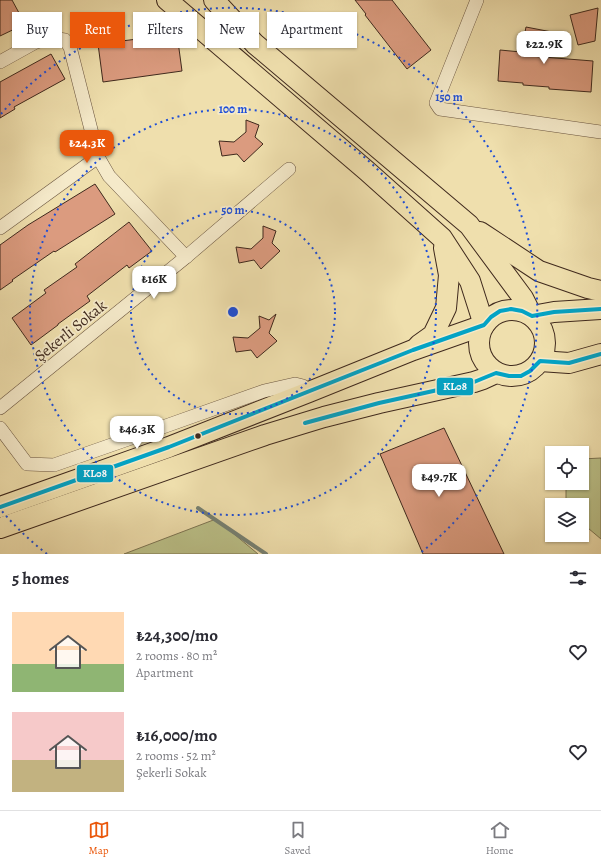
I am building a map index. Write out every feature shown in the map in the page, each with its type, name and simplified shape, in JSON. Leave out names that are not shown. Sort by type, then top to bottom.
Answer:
[{"type":"main road","points":[[167,0],[361,166],[442,238],[470,282],[484,325]]},
{"type":"main road","points":[[214,0],[255,44],[469,225],[539,271],[601,291]]},
{"type":"main road","points":[[469,225],[523,298],[532,316]]},
{"type":"main road","points":[[412,350],[433,335],[446,308],[449,275],[442,238]]},
{"type":"main road","points":[[511,309],[522,311],[532,316],[539,323],[544,332],[546,342],[545,352],[540,361],[534,369],[516,377],[496,373],[481,357],[478,346],[479,335],[484,325],[491,317],[500,311],[511,309]]},
{"type":"main road","points":[[532,316],[554,312],[601,309]]},
{"type":"main road","points":[[0,507],[169,447],[412,350],[484,325]]},
{"type":"main road","points":[[540,361],[569,363],[601,354]]},
{"type":"main road","points":[[0,528],[265,434],[338,413],[474,382],[496,373]]},
{"type":"street","points":[[477,0],[436,103],[440,109],[601,132]]},
{"type":"street","points":[[0,62],[36,42],[51,38],[65,40],[70,47],[98,158],[109,176],[186,257]]},
{"type":"street","points":[[0,228],[98,158]]},
{"type":"street","name":"Şekerli Sokak","points":[[0,408],[186,257],[289,169]]},
{"type":"street","points":[[0,428],[27,464],[54,464],[264,391],[295,384],[303,386],[309,392]]},
{"type":"street","points":[[160,428],[169,447]]},
{"type":"green space","points":[[601,458],[601,539],[589,529],[589,498],[566,498],[566,490],[589,490],[589,459]]},
{"type":"green space","points":[[216,519],[258,554],[124,554]]},
{"type":"building","points":[[0,0],[12,0],[18,12],[12,12],[12,30],[0,36]]},
{"type":"building","points":[[355,0],[392,0],[431,50],[407,69]]},
{"type":"building","points":[[598,8],[595,41],[578,45],[570,15]]},
{"type":"building","points":[[526,27],[557,33],[553,51],[530,56],[593,61],[591,92],[549,89],[549,87],[498,81],[500,50],[521,52]]},
{"type":"building","points":[[133,40],[133,48],[179,48],[182,71],[103,82],[99,48],[125,48],[125,41]]},
{"type":"building","points":[[51,54],[65,79],[14,107],[15,109],[0,118],[0,82]]},
{"type":"building","points":[[246,120],[259,125],[255,137],[263,144],[244,162],[237,154],[222,156],[219,141],[234,142],[246,132]]},
{"type":"building","points":[[95,184],[115,214],[55,252],[54,251],[0,290],[0,245],[28,225]]},
{"type":"building","points":[[129,222],[152,251],[129,268],[127,265],[87,296],[90,301],[31,345],[12,318],[46,293],[44,290],[77,267],[75,264]]},
{"type":"building","points":[[263,226],[276,231],[272,243],[280,251],[261,269],[254,260],[239,263],[236,247],[251,249],[263,238]]},
{"type":"building","points":[[276,314],[269,333],[277,341],[257,358],[251,350],[236,352],[233,337],[248,338],[260,328],[259,316],[269,320]]},
{"type":"building","points":[[444,428],[504,554],[423,554],[380,454]]},
{"type":"waterway","points":[[198,508],[266,554]]},
{"type":"transit line","name":"KL08","points":[[0,507],[169,447],[413,350],[484,325],[491,317],[500,311],[511,309],[522,311],[532,316],[554,312],[601,309]]},
{"type":"transit line","name":"KL08","points":[[305,423],[379,403],[474,382],[496,373],[509,376],[521,376],[530,371],[540,361],[569,363],[601,354]]}]
